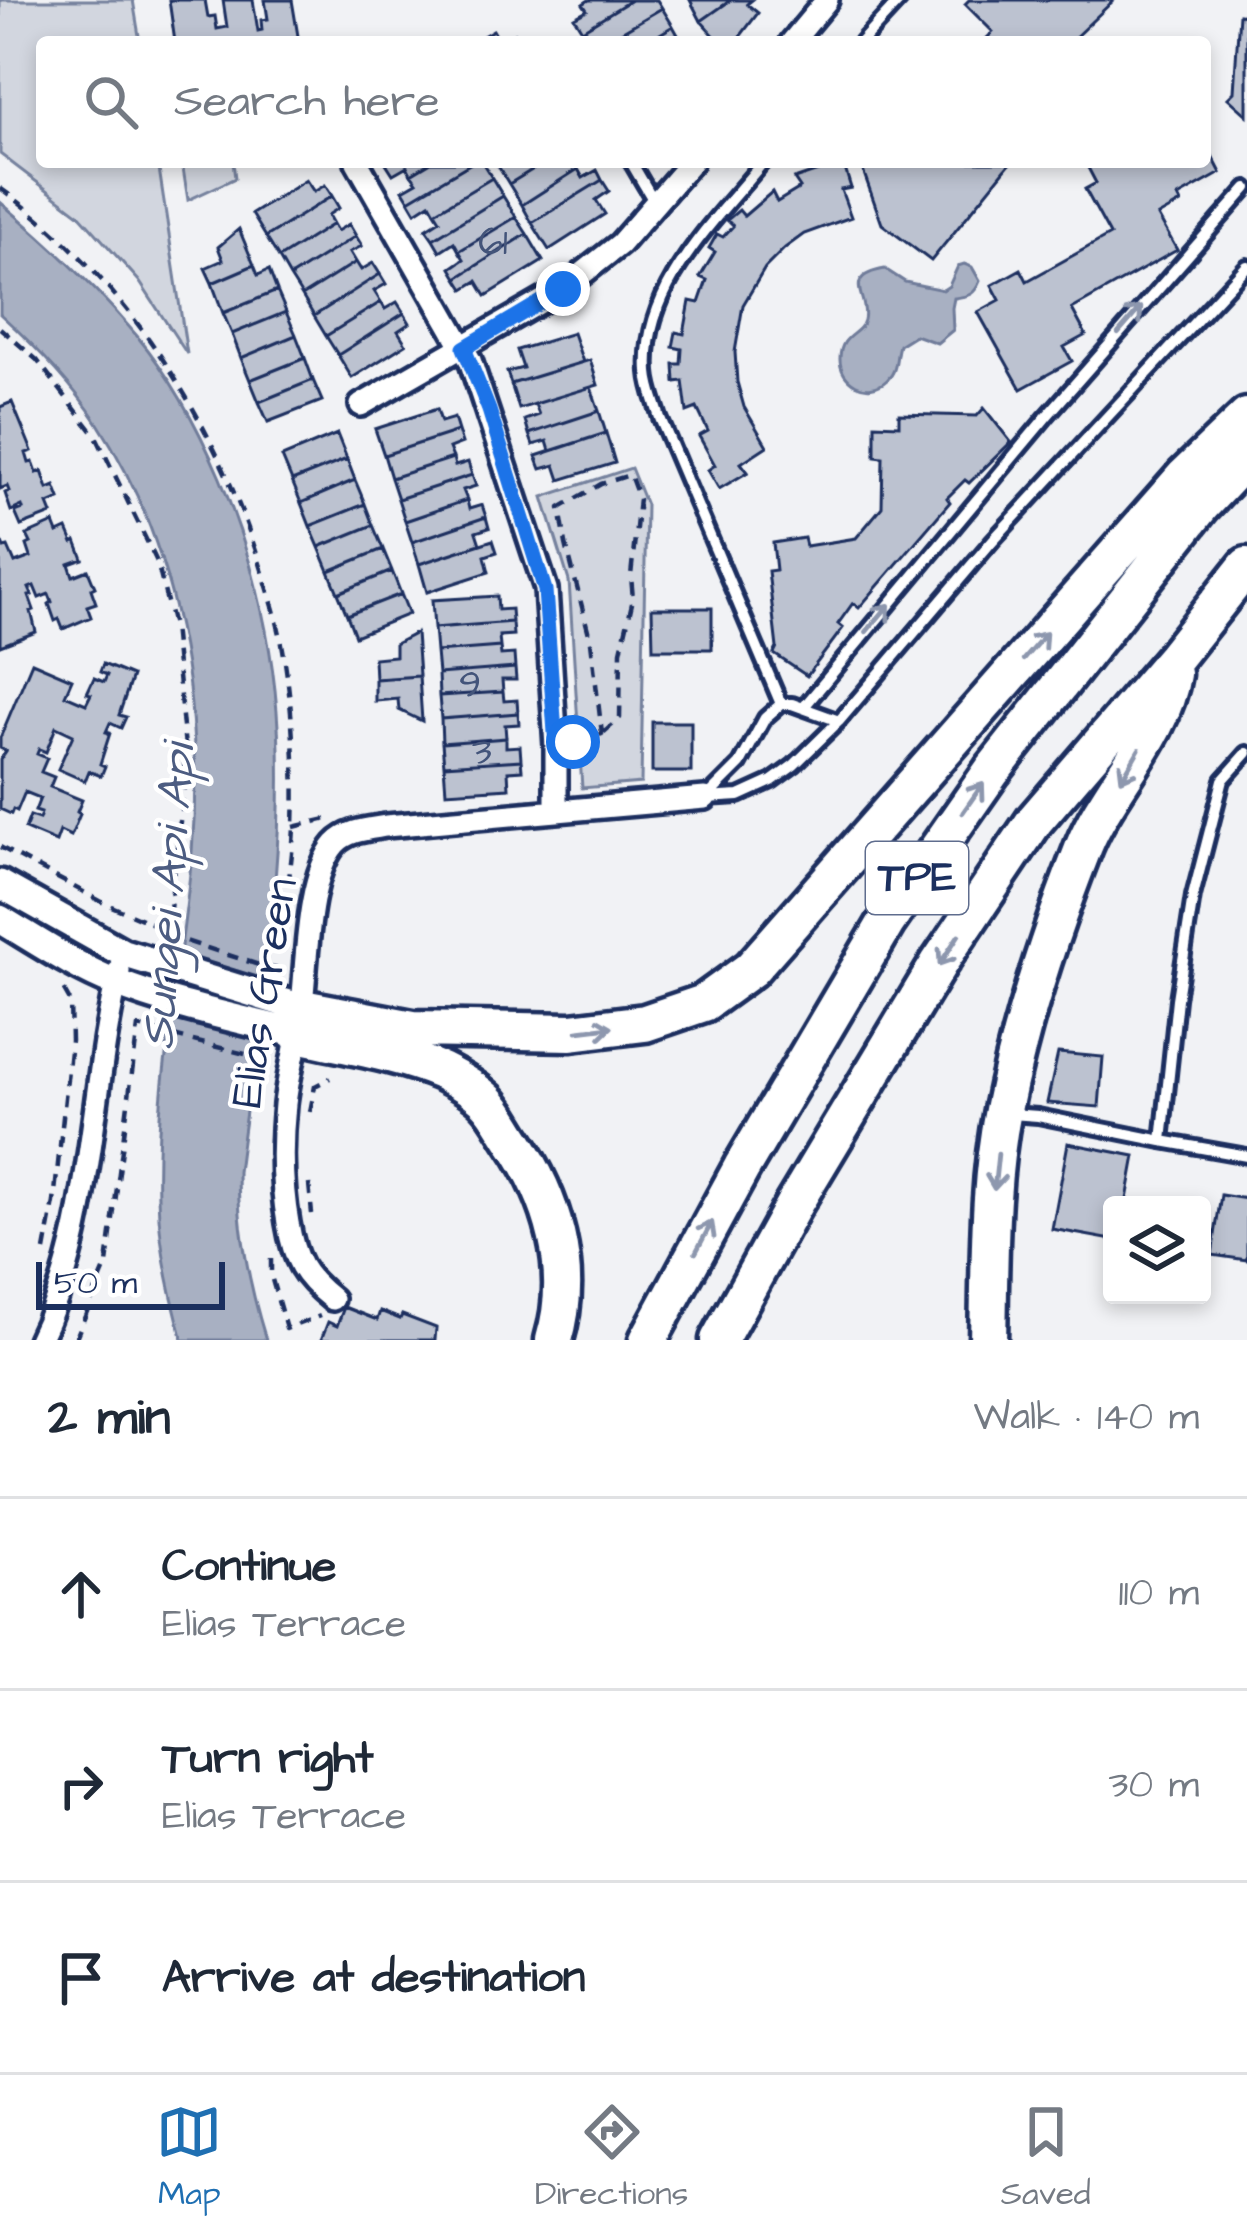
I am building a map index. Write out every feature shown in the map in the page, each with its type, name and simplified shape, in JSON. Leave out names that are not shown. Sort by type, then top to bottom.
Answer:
[{"type":"highway","points":[[300,1021],[571,1032],[645,1023],[704,1003],[752,968],[1185,476],[1247,417]]},
{"type":"highway","name":"TPE","points":[[648,1340],[742,1167],[886,922],[992,771],[1202,506],[1247,457]]},
{"type":"highway","name":"TPE","points":[[719,1340],[794,1204],[939,963],[1035,820],[1247,566]]},
{"type":"highway","points":[[988,1340],[991,1220],[1002,1113],[1048,948],[1087,839],[1157,716],[1170,686],[1174,658]]},
{"type":"highway","points":[[300,1021],[444,1072],[488,1102],[531,1166],[552,1211],[562,1268],[561,1318],[554,1340]]},
{"type":"main road","points":[[0,884],[124,952],[261,1012]]},
{"type":"main road","points":[[0,919],[116,983],[150,994],[300,1021]]},
{"type":"street","points":[[796,36],[817,4]]},
{"type":"street","points":[[360,168],[464,348],[489,410],[545,590],[556,811]]},
{"type":"street","points":[[361,405],[563,289],[620,244],[686,168]]},
{"type":"street","name":"Elias Green","points":[[332,1299],[307,1279],[296,1256],[282,1167],[285,1103],[317,874],[336,843],[354,832],[386,826],[705,798]]},
{"type":"street","points":[[39,1340],[57,1304],[79,1211],[124,952]]},
{"type":"lane","points":[[867,36],[900,0]]},
{"type":"lane","points":[[635,168],[656,203]]},
{"type":"lane","points":[[759,168],[686,257],[661,299],[649,339],[648,375],[660,418],[781,704]]},
{"type":"lane","points":[[803,708],[1046,417],[1247,188]]},
{"type":"lane","points":[[705,798],[740,796],[772,781],[839,721],[993,540],[1247,266]]},
{"type":"lane","points":[[781,704],[839,721]]},
{"type":"lane","points":[[705,798],[740,764],[765,718],[781,704]]},
{"type":"lane","points":[[1162,1141],[1192,896],[1223,780],[1247,753]]},
{"type":"lane","points":[[1002,1113],[1247,1156]]},
{"type":"path","points":[[0,188],[62,238],[129,313],[191,404],[237,497],[278,622],[290,694],[294,827],[285,936]]},
{"type":"path","points":[[0,328],[37,359],[96,436],[157,562],[172,626],[185,747],[167,935]]},
{"type":"path","points":[[556,747],[602,734],[620,718],[621,651],[633,599],[639,499],[630,475],[601,484],[560,508],[591,642],[602,734]]},
{"type":"path","points":[[0,847],[167,935],[265,967],[280,969],[283,952]]},
{"type":"path","points":[[45,1249],[71,1041],[70,1001],[62,986]]},
{"type":"path","points":[[75,1340],[107,1264],[138,1027],[253,1057]]},
{"type":"path","points":[[309,1116],[315,1086],[330,1078]]},
{"type":"path","points":[[307,1168],[314,1229]]},
{"type":"shaded area","points":[[0,0],[133,0],[139,36],[36,36],[36,168],[159,168],[187,354],[139,281],[79,214],[0,154]]},
{"type":"shaded area","points":[[183,168],[234,168],[235,178],[188,200]]},
{"type":"shaded area","points":[[631,468],[646,505],[641,783],[582,788],[569,581],[543,497]]},
{"type":"water","points":[[0,202],[105,300],[173,386],[220,478],[261,608],[275,690],[279,809],[270,931],[238,1172],[246,1257],[266,1340],[183,1340],[174,1305],[160,1233],[158,1154],[192,852],[194,740],[189,684],[166,574],[125,470],[76,393],[0,314]]},
{"type":"water","points":[[964,264],[972,267],[980,281],[970,294],[954,298],[953,330],[937,343],[915,335],[899,345],[893,372],[879,385],[864,387],[849,380],[840,358],[847,339],[864,320],[863,277],[885,269],[905,282],[943,290]]},
{"type":"building","points":[[169,0],[205,0],[208,17],[215,16],[217,29],[227,27],[223,0],[253,0],[258,31],[261,20],[268,19],[265,0],[292,0],[298,36],[174,36]]},
{"type":"building","points":[[631,0],[582,30],[574,17],[587,10],[583,4]]},
{"type":"building","points":[[631,0],[657,0],[662,8],[614,36],[585,36],[582,30]]},
{"type":"building","points":[[690,0],[731,0],[701,21]]},
{"type":"building","points":[[731,0],[752,0],[747,4],[758,13],[741,36],[715,36],[701,21]]},
{"type":"building","points":[[969,0],[1114,0],[1076,36],[989,36],[993,32],[965,4]]},
{"type":"building","points":[[662,8],[673,26],[657,36],[614,36]]},
{"type":"building","points":[[1239,14],[1247,15],[1247,115],[1228,98],[1234,92]]},
{"type":"building","points":[[673,26],[679,36],[657,36]]},
{"type":"building","points":[[1211,154],[1221,173],[1178,197],[1181,203],[1158,216],[1177,250],[1072,309],[1086,335],[1064,347],[1072,361],[1021,389],[978,312],[1000,300],[992,285],[1021,269],[1027,281],[1110,235],[1085,189],[1096,183],[1088,168],[1211,168]]},
{"type":"building","points":[[421,168],[463,168],[409,200],[403,190],[417,182],[411,174]]},
{"type":"building","points":[[463,168],[486,168],[492,178],[435,212],[430,203],[416,212],[409,200]]},
{"type":"building","points":[[499,168],[535,168],[509,184]]},
{"type":"building","points":[[535,168],[578,169],[522,205],[509,184]]},
{"type":"building","points":[[845,168],[851,188],[841,190],[851,217],[804,234],[785,248],[765,268],[743,305],[735,352],[737,382],[744,407],[767,446],[741,463],[748,472],[719,489],[708,470],[715,465],[699,436],[708,431],[697,408],[687,412],[683,381],[675,382],[674,364],[681,364],[682,349],[673,347],[676,332],[684,334],[690,301],[699,303],[707,280],[700,277],[715,252],[709,248],[717,234],[723,237],[733,226],[727,220],[739,210],[744,216],[772,192],[777,202],[800,188],[794,179]]},
{"type":"building","points":[[862,168],[1006,168],[931,261],[882,224]]},
{"type":"building","points":[[578,169],[583,178],[597,170],[602,180],[532,223],[522,205]]},
{"type":"building","points":[[492,178],[503,196],[433,239],[426,229],[440,220],[435,212]]},
{"type":"building","points":[[306,180],[314,192],[325,185],[332,196],[266,237],[252,214]]},
{"type":"building","points":[[602,180],[609,191],[596,200],[605,214],[549,250],[532,223]]},
{"type":"building","points":[[332,196],[339,208],[328,215],[333,224],[279,258],[266,237]]},
{"type":"building","points":[[503,196],[516,217],[459,251],[454,242],[440,251],[433,239]]},
{"type":"building","points":[[516,217],[527,234],[457,278],[451,268],[464,259],[459,251]]},
{"type":"building","points":[[333,224],[337,231],[349,224],[356,236],[290,277],[279,258]]},
{"type":"building","points":[[239,229],[254,265],[212,283],[205,268],[223,260],[218,247]]},
{"type":"building","points":[[527,234],[543,261],[486,296],[477,281],[464,289],[457,278]]},
{"type":"building","points":[[356,236],[362,246],[350,252],[356,262],[302,296],[290,277]]},
{"type":"building","points":[[356,262],[361,270],[373,263],[380,274],[314,316],[302,296]]},
{"type":"building","points":[[254,265],[258,275],[269,270],[277,291],[223,313],[212,283]]},
{"type":"building","points":[[380,274],[386,284],[374,291],[381,302],[326,336],[314,316]]},
{"type":"building","points":[[277,291],[286,312],[232,334],[223,313]]},
{"type":"building","points":[[381,302],[385,309],[397,302],[404,313],[338,355],[326,336]]},
{"type":"building","points":[[286,312],[296,335],[241,358],[232,334]]},
{"type":"building","points":[[404,313],[410,323],[398,331],[406,344],[352,378],[338,355]]},
{"type":"building","points":[[573,333],[583,362],[511,384],[507,372],[523,368],[517,350]]},
{"type":"building","points":[[296,335],[305,358],[250,380],[241,358]]},
{"type":"building","points":[[305,358],[313,380],[259,402],[250,380]]},
{"type":"building","points":[[590,360],[598,385],[519,409],[511,384]]},
{"type":"building","points":[[313,380],[322,401],[268,422],[259,402]]},
{"type":"building","points":[[591,387],[599,411],[529,434],[525,420],[539,415],[535,404]]},
{"type":"building","points":[[12,402],[32,451],[26,453],[29,463],[33,462],[37,473],[42,471],[48,489],[55,486],[60,499],[48,504],[52,514],[21,526],[15,512],[22,506],[11,511],[7,486],[0,489],[0,407]]},
{"type":"building","points":[[984,408],[1011,442],[947,498],[950,502],[859,608],[853,603],[838,624],[843,628],[807,676],[774,654],[768,571],[776,570],[773,543],[804,538],[806,546],[856,538],[882,507],[883,457],[875,456],[875,424],[899,425],[899,414],[977,416]]},
{"type":"building","points":[[437,409],[441,422],[454,418],[458,431],[384,455],[375,429]]},
{"type":"building","points":[[599,411],[606,433],[550,451],[547,441],[533,445],[529,434]]},
{"type":"building","points":[[458,431],[462,443],[449,448],[453,458],[391,478],[384,455]]},
{"type":"building","points":[[606,433],[615,463],[560,480],[555,465],[541,469],[536,456]]},
{"type":"building","points":[[337,434],[347,459],[292,481],[282,457]]},
{"type":"building","points":[[453,458],[455,466],[468,462],[472,475],[398,499],[391,478]]},
{"type":"building","points":[[347,459],[355,480],[301,503],[292,481]]},
{"type":"building","points":[[472,475],[476,486],[463,490],[467,500],[405,521],[398,499]]},
{"type":"building","points":[[355,480],[365,504],[310,526],[301,503]]},
{"type":"building","points":[[467,500],[469,509],[482,505],[486,517],[412,542],[405,521]]},
{"type":"building","points":[[365,504],[373,525],[319,547],[310,526]]},
{"type":"building","points":[[486,517],[489,528],[476,532],[480,544],[419,564],[412,542]]},
{"type":"building","points":[[54,523],[58,533],[67,529],[83,559],[69,564],[73,576],[88,570],[95,587],[91,589],[96,603],[87,606],[91,617],[63,629],[59,619],[55,621],[49,594],[39,598],[34,586],[29,596],[36,632],[0,646],[0,538],[15,563],[31,557],[27,535]]},
{"type":"building","points":[[373,525],[383,549],[329,571],[319,547]]},
{"type":"building","points":[[493,540],[497,552],[485,556],[489,572],[427,592],[419,564]]},
{"type":"building","points":[[383,549],[392,571],[338,593],[329,571]]},
{"type":"building","points":[[392,571],[401,594],[347,615],[338,593]]},
{"type":"building","points":[[401,594],[409,614],[355,636],[347,615]]},
{"type":"building","points":[[497,596],[498,610],[511,609],[512,622],[434,628],[432,600]]},
{"type":"building","points":[[652,608],[712,608],[712,649],[653,649]]},
{"type":"building","points":[[512,622],[513,635],[499,636],[500,647],[436,652],[434,628]]},
{"type":"building","points":[[416,633],[419,676],[375,679],[374,658],[395,656],[395,644]]},
{"type":"building","points":[[500,647],[501,655],[514,654],[515,668],[438,674],[436,652]]},
{"type":"building","points":[[32,662],[72,679],[65,695],[86,704],[94,678],[104,682],[107,675],[100,672],[103,664],[132,676],[119,715],[126,717],[121,728],[110,723],[106,732],[110,733],[101,776],[89,771],[85,781],[58,769],[73,735],[56,727],[46,752],[39,749],[37,754],[47,758],[41,772],[54,777],[50,787],[82,800],[71,836],[60,831],[56,842],[25,829],[30,816],[39,819],[41,813],[35,811],[40,798],[25,792],[17,811],[11,814],[0,809],[0,760],[6,751],[0,748],[0,738]]},
{"type":"building","points":[[515,668],[516,680],[502,680],[503,692],[439,696],[438,674]]},
{"type":"building","points":[[419,676],[422,721],[399,710],[398,699],[375,701],[375,679]]},
{"type":"building","points":[[503,692],[504,701],[517,700],[518,713],[441,719],[439,696]]},
{"type":"building","points":[[518,713],[519,724],[505,725],[506,738],[442,743],[441,719]]},
{"type":"building","points":[[652,722],[691,722],[691,772],[652,772]]},
{"type":"building","points":[[506,738],[506,747],[520,746],[521,760],[444,765],[442,743]]},
{"type":"building","points":[[521,760],[522,770],[508,771],[509,788],[446,792],[444,765]]},
{"type":"building","points":[[1058,1053],[1103,1057],[1099,1107],[1047,1103]]},
{"type":"building","points":[[1068,1143],[1135,1156],[1128,1196],[1103,1196],[1103,1238],[1052,1229]]},
{"type":"building","points":[[1221,1195],[1247,1199],[1247,1260],[1212,1255]]},
{"type":"building","points":[[344,1307],[377,1320],[380,1311],[400,1319],[402,1315],[436,1328],[435,1340],[321,1340],[328,1322],[337,1326]]},
{"type":"route","points":[[563,289],[464,348],[489,410],[545,590],[556,747],[573,742]]},
{"type":"water label","name":"Sungei Api Api","points":[[169,897]]}]
